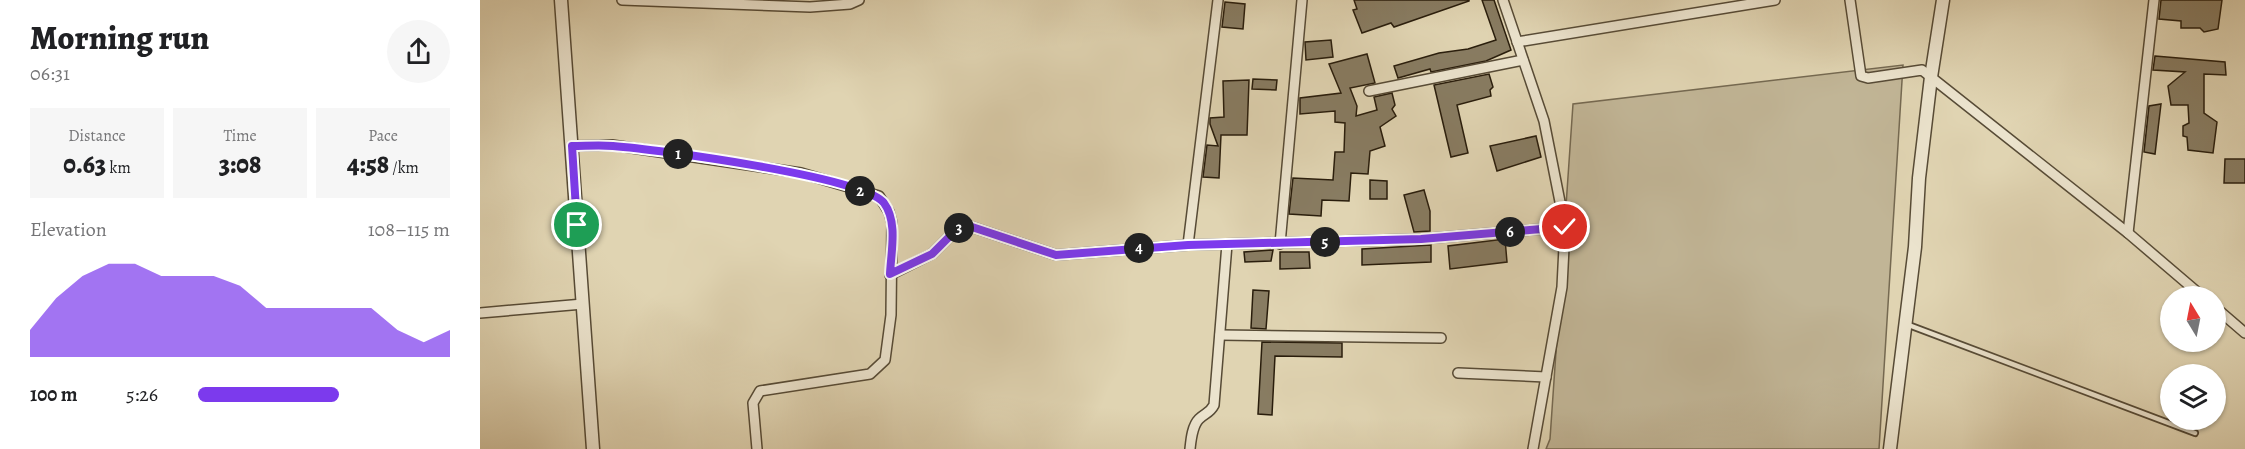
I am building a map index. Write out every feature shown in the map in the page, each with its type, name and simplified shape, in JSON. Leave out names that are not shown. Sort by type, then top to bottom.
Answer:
[{"type":"street","points":[[561,0],[593,449]]},
{"type":"street","points":[[622,0],[810,7],[850,4],[859,0]]},
{"type":"street","points":[[1188,245],[1218,0]]},
{"type":"street","points":[[1280,244],[1302,0]]},
{"type":"street","points":[[1503,0],[1544,121],[1565,227],[1562,287],[1533,449]]},
{"type":"street","points":[[1517,42],[1775,0]]},
{"type":"street","points":[[1850,0],[1861,76],[1868,78],[1922,70],[2128,233],[2190,286]]},
{"type":"street","points":[[1890,449],[1906,324],[1931,77],[1943,0]]},
{"type":"street","points":[[2128,233],[2154,0]]},
{"type":"street","points":[[1369,91],[1523,60]]},
{"type":"street","points":[[572,146],[612,146],[801,173],[879,196],[890,213],[892,223],[888,344],[885,360],[870,374],[858,377],[760,391],[753,403],[757,449]]},
{"type":"street","points":[[890,274],[932,254],[955,231],[969,226],[1056,255],[1188,245],[1421,239],[1565,227]]},
{"type":"street","points":[[1190,449],[1194,424],[1200,417],[1210,413],[1214,405],[1227,244]]},
{"type":"street","points":[[480,313],[583,304]]},
{"type":"street","points":[[2226,317],[2245,333]]},
{"type":"street","points":[[1220,335],[1442,338]]},
{"type":"street","points":[[1458,373],[1546,377]]},
{"type":"lane","points":[[1906,324],[2195,433]]},
{"type":"shaded area","points":[[1903,65],[1879,449],[1546,449],[1550,439],[1573,104]]},
{"type":"building","points":[[1354,0],[1469,1],[1394,27],[1391,23],[1362,33],[1353,10],[1357,9]]},
{"type":"building","points":[[1482,0],[1494,0],[1511,50],[1486,61],[1431,72],[1430,69],[1398,78],[1394,66],[1439,53],[1468,49],[1496,40]]},
{"type":"building","points":[[2161,0],[2222,0],[2218,29],[2204,32],[2200,28],[2181,28],[2181,21],[2159,19]]},
{"type":"building","points":[[1225,2],[1245,4],[1243,29],[1222,27]]},
{"type":"building","points":[[1331,40],[1333,57],[1306,60],[1305,42]]},
{"type":"building","points":[[1367,54],[1375,83],[1350,88],[1357,106],[1356,116],[1377,110],[1374,97],[1392,93],[1395,105],[1392,109],[1396,116],[1380,127],[1385,146],[1370,151],[1368,174],[1351,173],[1349,201],[1322,200],[1321,216],[1289,214],[1293,178],[1333,180],[1335,152],[1344,152],[1345,123],[1335,122],[1335,111],[1300,114],[1300,98],[1341,93],[1329,64]]},
{"type":"building","points":[[2155,56],[2225,62],[2226,75],[2204,74],[2204,113],[2217,122],[2213,153],[2188,150],[2187,137],[2183,136],[2183,126],[2189,123],[2188,105],[2171,105],[2168,86],[2185,72],[2153,70]]},
{"type":"building","points":[[1489,74],[1493,87],[1490,90],[1491,96],[1457,105],[1468,153],[1451,157],[1434,85]]},
{"type":"building","points":[[1253,79],[1277,80],[1276,90],[1252,89]]},
{"type":"building","points":[[1249,80],[1247,135],[1221,135],[1219,178],[1203,177],[1207,145],[1218,146],[1210,118],[1224,117],[1223,81]]},
{"type":"building","points":[[2161,104],[2155,154],[2144,152],[2149,106]]},
{"type":"building","points":[[1536,136],[1541,157],[1497,171],[1490,146]]},
{"type":"building","points":[[2225,159],[2245,159],[2245,183],[2224,183]]},
{"type":"building","points":[[1370,180],[1387,181],[1387,199],[1370,199]]},
{"type":"building","points":[[1424,190],[1430,211],[1430,231],[1414,232],[1404,195]]},
{"type":"building","points":[[1505,239],[1507,262],[1450,269],[1448,246]]},
{"type":"building","points":[[1431,245],[1431,262],[1362,265],[1362,249]]},
{"type":"building","points":[[1273,250],[1271,261],[1245,262],[1244,252]]},
{"type":"building","points":[[1280,252],[1309,252],[1310,268],[1280,269]]},
{"type":"building","points":[[1253,290],[1269,291],[1266,329],[1251,328]]},
{"type":"building","points":[[1262,342],[1342,343],[1342,357],[1275,356],[1272,415],[1258,414]]},
{"type":"route","points":[[577,225],[572,146],[612,146],[801,173],[879,196],[890,213],[892,223],[890,274],[932,254],[960,227],[969,226],[1056,255],[1068,256],[1130,248],[1421,239],[1565,227]]}]
